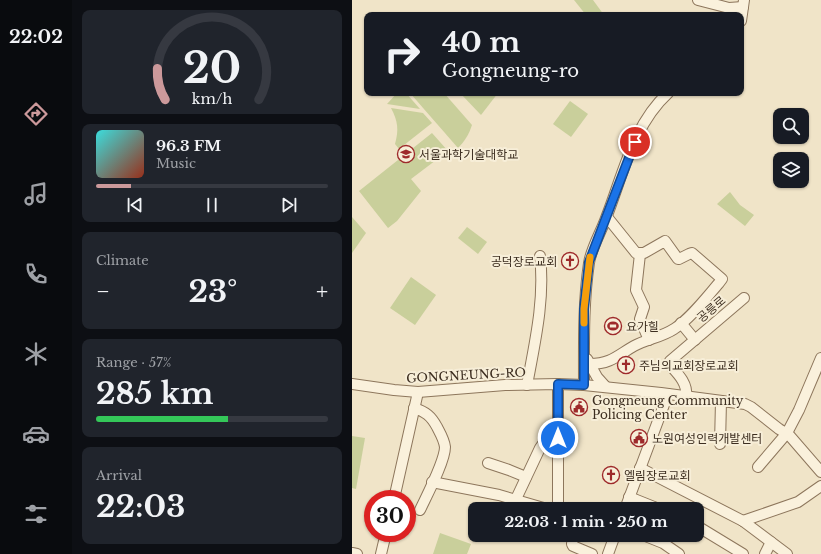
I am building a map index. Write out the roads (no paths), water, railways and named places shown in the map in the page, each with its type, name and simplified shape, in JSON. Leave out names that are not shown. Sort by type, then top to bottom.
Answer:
[{"type":"street","points":[[698,0],[729,8],[743,4]]},
{"type":"street","points":[[584,385],[584,309],[589,262],[607,217],[629,154],[640,129],[657,104],[665,96]]},
{"type":"street","points":[[590,364],[597,364],[615,358],[633,347],[673,330],[699,307],[722,279],[692,253],[678,259],[665,241],[644,253],[640,254],[635,252],[607,217]]},
{"type":"street","points":[[640,254],[636,293],[644,306],[640,320],[649,340]]},
{"type":"street","points":[[527,385],[540,317],[542,274],[540,256]]},
{"type":"street","name":"공릉로","points":[[686,396],[687,392],[685,384],[669,362],[744,298]]},
{"type":"street","name":"공릉로","points":[[681,323],[695,340]]},
{"type":"street","points":[[584,353],[597,377],[606,387]]},
{"type":"street","points":[[758,467],[786,433],[799,410],[821,358]]},
{"type":"street","name":"GONGNEUNG-RO","points":[[352,384],[418,392],[527,385],[584,385],[745,404],[752,407],[786,433],[821,472]]},
{"type":"street","points":[[558,384],[558,502]]},
{"type":"street","points":[[396,490],[418,392]]},
{"type":"street","points":[[627,502],[668,394]]},
{"type":"street","points":[[720,444],[722,401]]},
{"type":"street","points":[[414,408],[425,411],[431,417],[443,439],[444,456],[420,510]]},
{"type":"street","points":[[516,499],[540,448],[558,423]]},
{"type":"street","points":[[488,463],[526,477]]},
{"type":"street","points":[[640,468],[742,521],[787,554]]},
{"type":"street","points":[[432,482],[499,495],[525,502]]},
{"type":"street","points":[[742,521],[798,502],[821,486]]},
{"type":"street","points":[[629,497],[642,502]]},
{"type":"street","points":[[704,530],[743,554]]},
{"type":"street","points":[[381,554],[384,542]]},
{"type":"street","points":[[572,542],[573,546],[592,554]]},
{"type":"street","points":[[608,554],[612,542]]},
{"type":"street","points":[[659,542],[679,554]]},
{"type":"street","points":[[765,554],[771,542]]},
{"type":"street","points":[[352,552],[357,554]]},
{"type":"place","name":"서울과학기술대학교","points":[[406,154]]},
{"type":"place","name":"공덕장로교회","points":[[570,261]]},
{"type":"place","name":"요가힐","points":[[613,326]]},
{"type":"place","name":"주님의교회장로교회","points":[[626,365]]},
{"type":"place","name":"Gongneung Community Policing Center","points":[[579,407]]},
{"type":"place","name":"노원여성인력개발센터","points":[[639,438]]},
{"type":"place","name":"엘림장로교회","points":[[611,475]]}]
